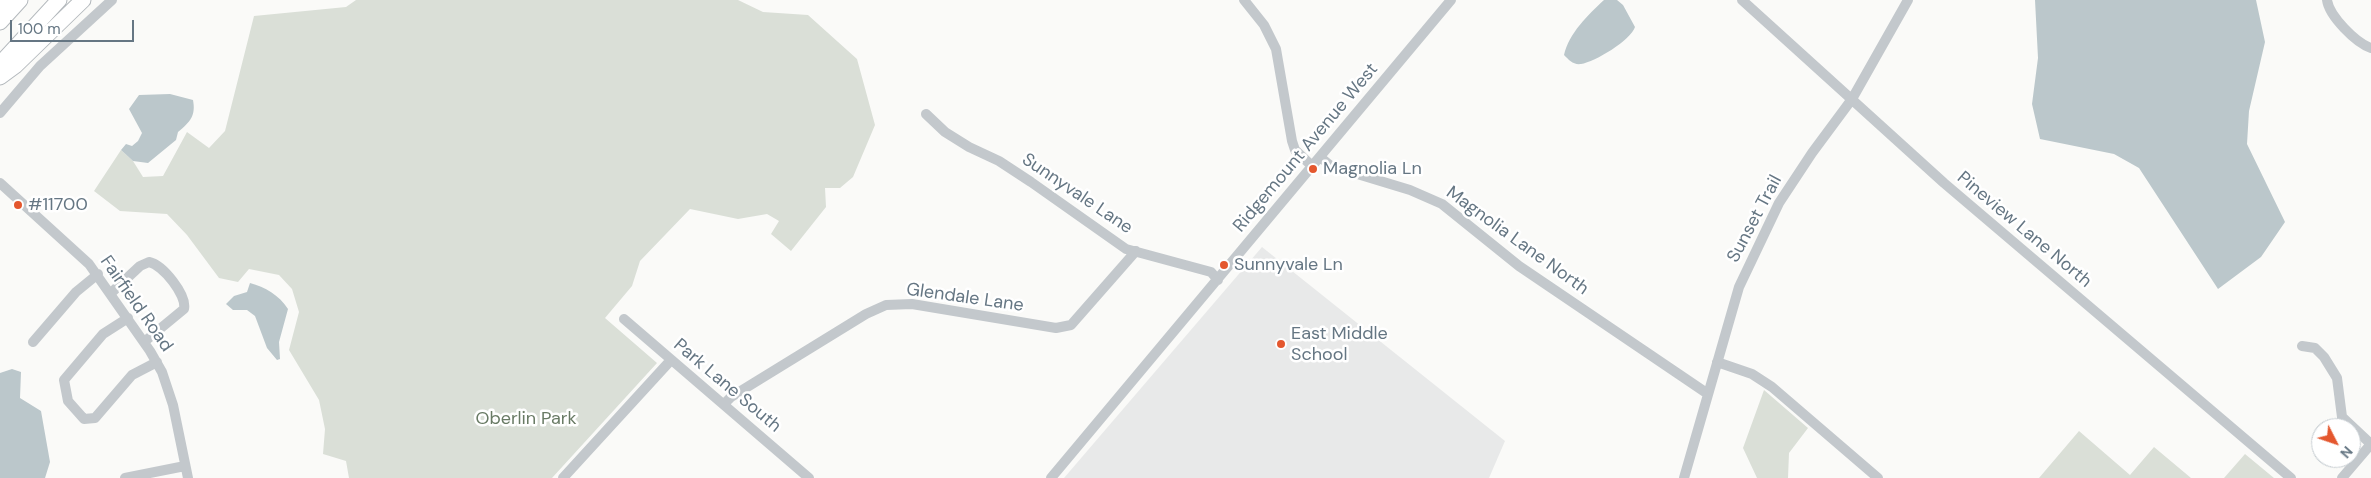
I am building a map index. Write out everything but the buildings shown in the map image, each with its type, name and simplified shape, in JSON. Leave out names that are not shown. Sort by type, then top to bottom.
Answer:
[{"type":"highway","points":[[0,6],[4,0]]},
{"type":"highway","points":[[0,22],[20,0]]},
{"type":"highway","points":[[0,64],[59,0]]},
{"type":"highway","points":[[0,77],[15,66],[83,0]]},
{"type":"street","points":[[0,113],[40,66],[112,0]]},
{"type":"street","points":[[1244,0],[1272,38],[1276,49],[1292,141],[1295,150],[1312,166]]},
{"type":"street","name":"Ridgemount Avenue West","points":[[1051,478],[1451,0]]},
{"type":"street","name":"Pineview Lane North","points":[[1742,0],[1944,183],[2291,478]]},
{"type":"street","name":"Sunset Trail","points":[[1684,478],[1738,287],[1780,203],[1812,153],[1852,99],[1908,0]]},
{"type":"street","points":[[2327,0],[2328,8],[2334,18],[2371,48]]},
{"type":"street","name":"Sunnyvale Lane","points":[[926,114],[946,132],[969,148],[999,161],[1116,243],[1136,252],[1149,253],[1211,272],[1218,280]]},
{"type":"street","name":"Magnolia Lane North","points":[[1320,157],[1331,166],[1410,190],[1442,204],[1519,266],[1708,394]]},
{"type":"street","name":"Fairfield Road","points":[[0,183],[98,274],[157,362],[173,405],[188,478]]},
{"type":"street","name":"Glendale Lane","points":[[724,404],[731,397],[824,338],[886,305],[912,304],[1056,328],[1071,325],[1078,320],[1136,252]]},
{"type":"street","points":[[111,293],[140,266],[149,262],[158,266],[183,296],[185,305],[181,312],[144,342]]},
{"type":"street","points":[[33,342],[76,292],[98,274]]},
{"type":"street","points":[[128,318],[104,334],[64,380],[68,401],[84,419],[95,418],[132,375],[157,362]]},
{"type":"street","name":"Park Lane South","points":[[624,319],[809,478]]},
{"type":"street","points":[[2302,346],[2315,348],[2324,357],[2337,378],[2342,417],[2371,444],[2342,478]]},
{"type":"street","points":[[563,478],[670,360]]},
{"type":"street","points":[[1717,362],[1752,374],[1772,387],[1878,478]]},
{"type":"street","points":[[124,478],[185,466]]},
{"type":"shaded area","points":[[1604,0],[1617,0],[1623,5],[1635,27],[1627,38],[1603,55],[1581,64],[1573,63],[1564,55],[1566,47],[1586,18]]},
{"type":"shaded area","points":[[2035,0],[2256,0],[2265,42],[2249,111],[2247,144],[2285,222],[2261,257],[2218,289],[2139,168],[2114,154],[2040,139],[2032,104],[2038,58]]},
{"type":"shaded area","points":[[170,94],[193,100],[193,115],[178,132],[176,140],[148,163],[133,161],[121,150],[126,144],[132,146],[138,141],[142,133],[129,109],[139,95]]},
{"type":"shaded area","name":"East Middle School","points":[[1262,247],[1505,441],[1489,478],[1064,478]]},
{"type":"shaded area","points":[[250,283],[271,292],[288,309],[279,342],[280,359],[277,360],[267,348],[255,316],[247,310],[233,310],[226,304],[234,296],[247,292]]},
{"type":"shaded area","points":[[12,369],[21,372],[20,398],[41,411],[50,462],[45,478],[0,478],[0,373]]},
{"type":"green space","name":"Oberlin Park","points":[[356,0],[738,0],[763,12],[808,15],[857,59],[875,125],[853,177],[840,188],[825,188],[826,207],[791,251],[771,234],[779,221],[767,214],[738,219],[690,209],[640,261],[632,286],[605,318],[657,363],[552,478],[349,478],[346,461],[323,454],[325,429],[319,400],[289,350],[299,312],[292,289],[279,275],[249,269],[238,282],[219,278],[187,235],[167,214],[120,211],[94,191],[121,150],[133,161],[143,177],[163,176],[187,132],[209,148],[225,131],[254,16],[346,7]]},
{"type":"green space","points":[[1764,390],[1808,428],[1789,453],[1788,478],[1757,478],[1743,448]]},
{"type":"green space","points":[[2079,431],[2130,475],[2154,447],[2191,478],[2039,478]]},
{"type":"green space","points":[[2245,454],[2274,478],[2224,478]]},
{"type":"place","name":"Magnolia Ln","points":[[1313,169]]},
{"type":"place","name":"#11700","points":[[18,205]]},
{"type":"place","name":"Sunnyvale Ln","points":[[1224,265]]},
{"type":"place","name":"East Middle School","points":[[1281,344]]}]
